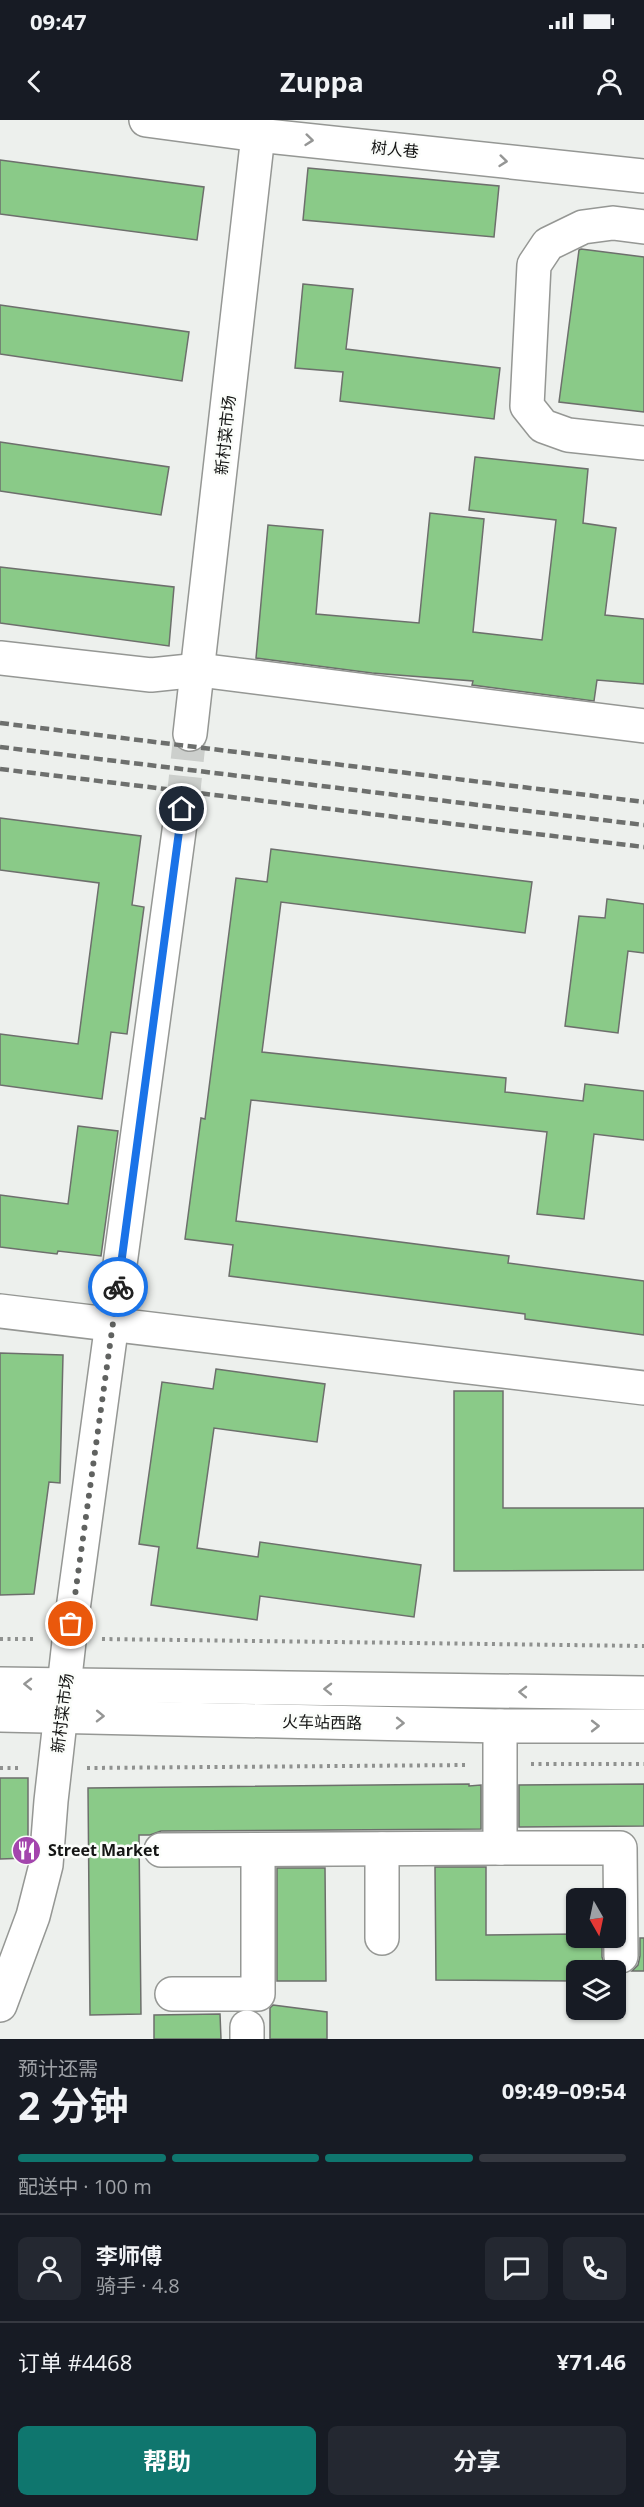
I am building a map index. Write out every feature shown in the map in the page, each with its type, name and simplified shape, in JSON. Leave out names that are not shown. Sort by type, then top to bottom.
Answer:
[{"type":"street","name":"树人巷","points":[[146,120],[258,135],[644,176]]},
{"type":"street","name":"新村菜市场","points":[[190,734],[258,135]]},
{"type":"street","points":[[644,227],[613,223],[583,227],[548,244],[534,265],[527,406],[543,426],[568,435],[644,443]]},
{"type":"street","points":[[0,658],[151,675],[199,670],[644,726]]},
{"type":"street","name":"新村菜市场","points":[[0,2005],[33,1916],[46,1865],[70,1638],[182,809]]},
{"type":"street","points":[[0,1311],[644,1388]]},
{"type":"street","name":"火车站西路","points":[[0,1684],[63,1700],[500,1726],[644,1726]]},
{"type":"street","name":"火车站西路","points":[[0,1715],[63,1700],[644,1693]]},
{"type":"street","points":[[500,1726],[500,1848]]},
{"type":"street","points":[[160,1850],[620,1848],[621,1956]]},
{"type":"street","points":[[172,1994],[258,1994],[258,1850]]},
{"type":"street","points":[[382,1850],[382,1938]]},
{"type":"path","points":[[0,1639],[644,1646]]},
{"type":"path","points":[[0,1768],[644,1764]]},
{"type":"building","points":[[0,160],[204,187],[197,240],[0,214]]},
{"type":"building","points":[[308,168],[499,186],[494,237],[303,220]]},
{"type":"building","points":[[579,250],[644,257],[644,412],[559,402]]},
{"type":"building","points":[[303,284],[353,289],[346,349],[500,368],[494,419],[340,401],[343,372],[295,368]]},
{"type":"building","points":[[0,305],[189,332],[182,381],[0,354]]},
{"type":"building","points":[[0,442],[169,467],[161,515],[0,491]]},
{"type":"building","points":[[475,457],[588,469],[583,523],[616,528],[605,615],[644,619],[644,684],[597,680],[594,701],[472,685],[473,681],[372,673],[256,658],[268,525],[323,530],[316,614],[419,623],[430,513],[484,519],[473,632],[542,640],[556,520],[469,510]]},
{"type":"building","points":[[0,567],[174,587],[169,646],[0,623]]},
{"type":"building","points":[[0,818],[141,836],[132,905],[144,907],[127,1034],[111,1032],[102,1099],[0,1085],[0,1034],[78,1044],[99,883],[0,870]]},
{"type":"building","points":[[271,849],[532,882],[525,933],[281,902],[262,1052],[506,1078],[505,1092],[583,1101],[585,1084],[644,1091],[644,1140],[594,1134],[584,1219],[537,1214],[547,1132],[251,1100],[236,1221],[509,1256],[508,1263],[644,1281],[644,1335],[525,1319],[525,1314],[229,1276],[233,1245],[185,1239],[201,1118],[205,1119],[236,878],[267,882]]},
{"type":"building","points":[[607,899],[644,904],[644,953],[628,951],[618,1033],[565,1026],[579,916],[605,918]]},
{"type":"building","points":[[78,1126],[118,1131],[101,1256],[58,1251],[57,1254],[0,1247],[0,1195],[68,1204]]},
{"type":"building","points":[[0,1353],[63,1355],[60,1483],[49,1482],[34,1594],[0,1595]]},
{"type":"building","points":[[216,1369],[325,1384],[317,1442],[214,1428],[197,1548],[258,1557],[260,1542],[421,1565],[414,1617],[260,1596],[257,1620],[151,1605],[159,1547],[139,1544],[162,1382],[213,1389]]},
{"type":"building","points":[[454,1391],[503,1391],[503,1508],[644,1508],[644,1570],[454,1571]]},
{"type":"building","points":[[0,1778],[28,1778],[28,1858],[0,1859]]},
{"type":"building","points":[[469,1784],[469,1786],[481,1785],[481,1829],[161,1831],[150,1835],[139,1835],[141,2014],[90,2015],[88,1788]]},
{"type":"building","points":[[644,1784],[644,1826],[519,1827],[519,1785]]},
{"type":"building","points":[[435,1867],[486,1867],[486,1935],[566,1934],[566,1948],[602,1948],[603,1960],[566,1960],[566,1981],[436,1980]]},
{"type":"building","points":[[277,1868],[325,1868],[326,1981],[277,1981]]},
{"type":"building","points":[[640,1938],[644,1938],[644,1971],[632,1971],[638,1965]]},
{"type":"building","points":[[273,2005],[327,2012],[327,2039],[270,2039],[270,2008]]},
{"type":"building","points":[[220,2014],[221,2039],[154,2039],[154,2015]]},
{"type":"tunnel","points":[[182,809],[190,734]]},
{"type":"railway","points":[[0,723],[644,802]]},
{"type":"railway","points":[[0,747],[644,825]]},
{"type":"railway","points":[[0,769],[644,847]]},
{"type":"way so far","points":[[71,1624],[118,1287]]},
{"type":"place","name":"Street Market","points":[[27,1850]]},
{"type":"route","points":[[118,1287],[182,809]]}]
